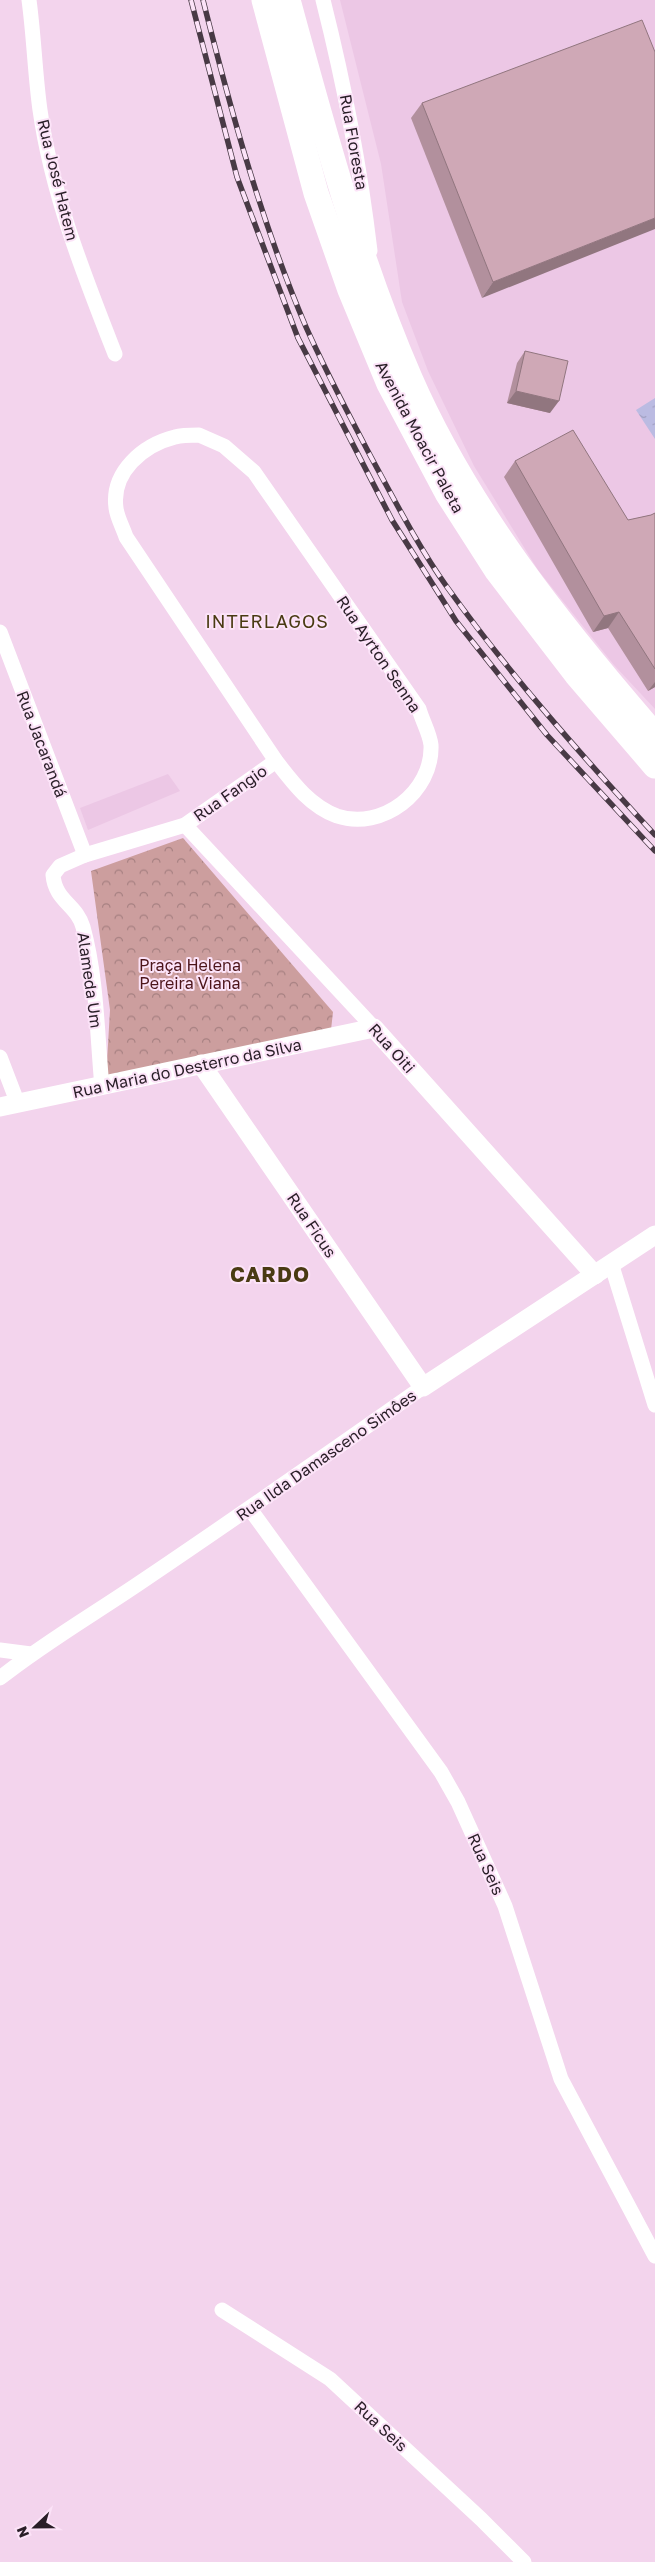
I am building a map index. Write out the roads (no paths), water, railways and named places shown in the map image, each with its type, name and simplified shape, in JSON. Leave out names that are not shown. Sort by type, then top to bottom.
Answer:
[{"type":"main road","name":"Avenida Moacir Paleta","points":[[264,0],[316,193],[350,290],[389,384],[447,493],[497,571],[536,625],[655,766]]},
{"type":"main road","name":"Avenida Moacir Paleta","points":[[288,0],[343,198],[374,287],[410,379],[451,458],[492,525],[596,668],[655,735]]},
{"type":"street","name":"Rua José Hatem","points":[[29,0],[40,110],[50,158],[78,258],[115,354]]},
{"type":"street","name":"Rua Floresta","points":[[323,0],[340,69],[357,156],[374,287]]},
{"type":"street","name":"Rua Ayrton Senna","points":[[199,435],[224,446],[254,472],[419,709],[431,744],[427,769],[413,795],[385,815],[355,820],[336,816],[300,794],[276,761],[126,537],[116,508],[118,482],[131,460],[152,446],[176,436],[199,435]]},
{"type":"street","name":"Rua Jacarandá","points":[[0,632],[85,855]]},
{"type":"street","name":"Rua Fangio","points":[[185,825],[276,761]]},
{"type":"street","name":"Alameda Um","points":[[102,1087],[88,947],[82,923],[56,890],[53,875],[60,866],[85,855],[185,825]]},
{"type":"street","name":"Rua Oiti","points":[[185,825],[374,1028],[595,1275]]},
{"type":"street","name":"Rua Maria do Desterro da Silva","points":[[9,1106],[374,1028]]},
{"type":"street","points":[[0,1057],[9,1106]]},
{"type":"street","name":"Rua Ficus","points":[[201,1064],[422,1387]]},
{"type":"street","name":"Rua Ilda Damasceno Simôes","points":[[0,1678],[31,1654],[74,1628],[250,1509],[422,1387],[655,1235]]},
{"type":"street","points":[[611,1263],[655,1405]]},
{"type":"street","name":"Rua Seis","points":[[250,1509],[441,1772],[458,1802],[505,1906],[561,2079],[655,2256]]},
{"type":"street","points":[[0,1650],[31,1654]]},
{"type":"street","name":"Rua Seis","points":[[222,2310],[330,2379],[481,2519],[524,2562]]},
{"type":"water","points":[[655,398],[655,439],[636,410]]},
{"type":"railway","points":[[191,0],[237,177],[298,338],[392,520],[456,621],[547,735],[655,851]]},
{"type":"railway","points":[[203,0],[248,166],[290,287],[322,360],[389,490],[426,556],[471,620],[547,714],[655,835]]},
{"type":"district","name":"INTERLAGOS","points":[[267,622]]},
{"type":"district","name":"CARDO","points":[[270,1275]]},
{"type":"park label","name":"Praça Helena Pereira Viana","points":[[190,974]]}]
